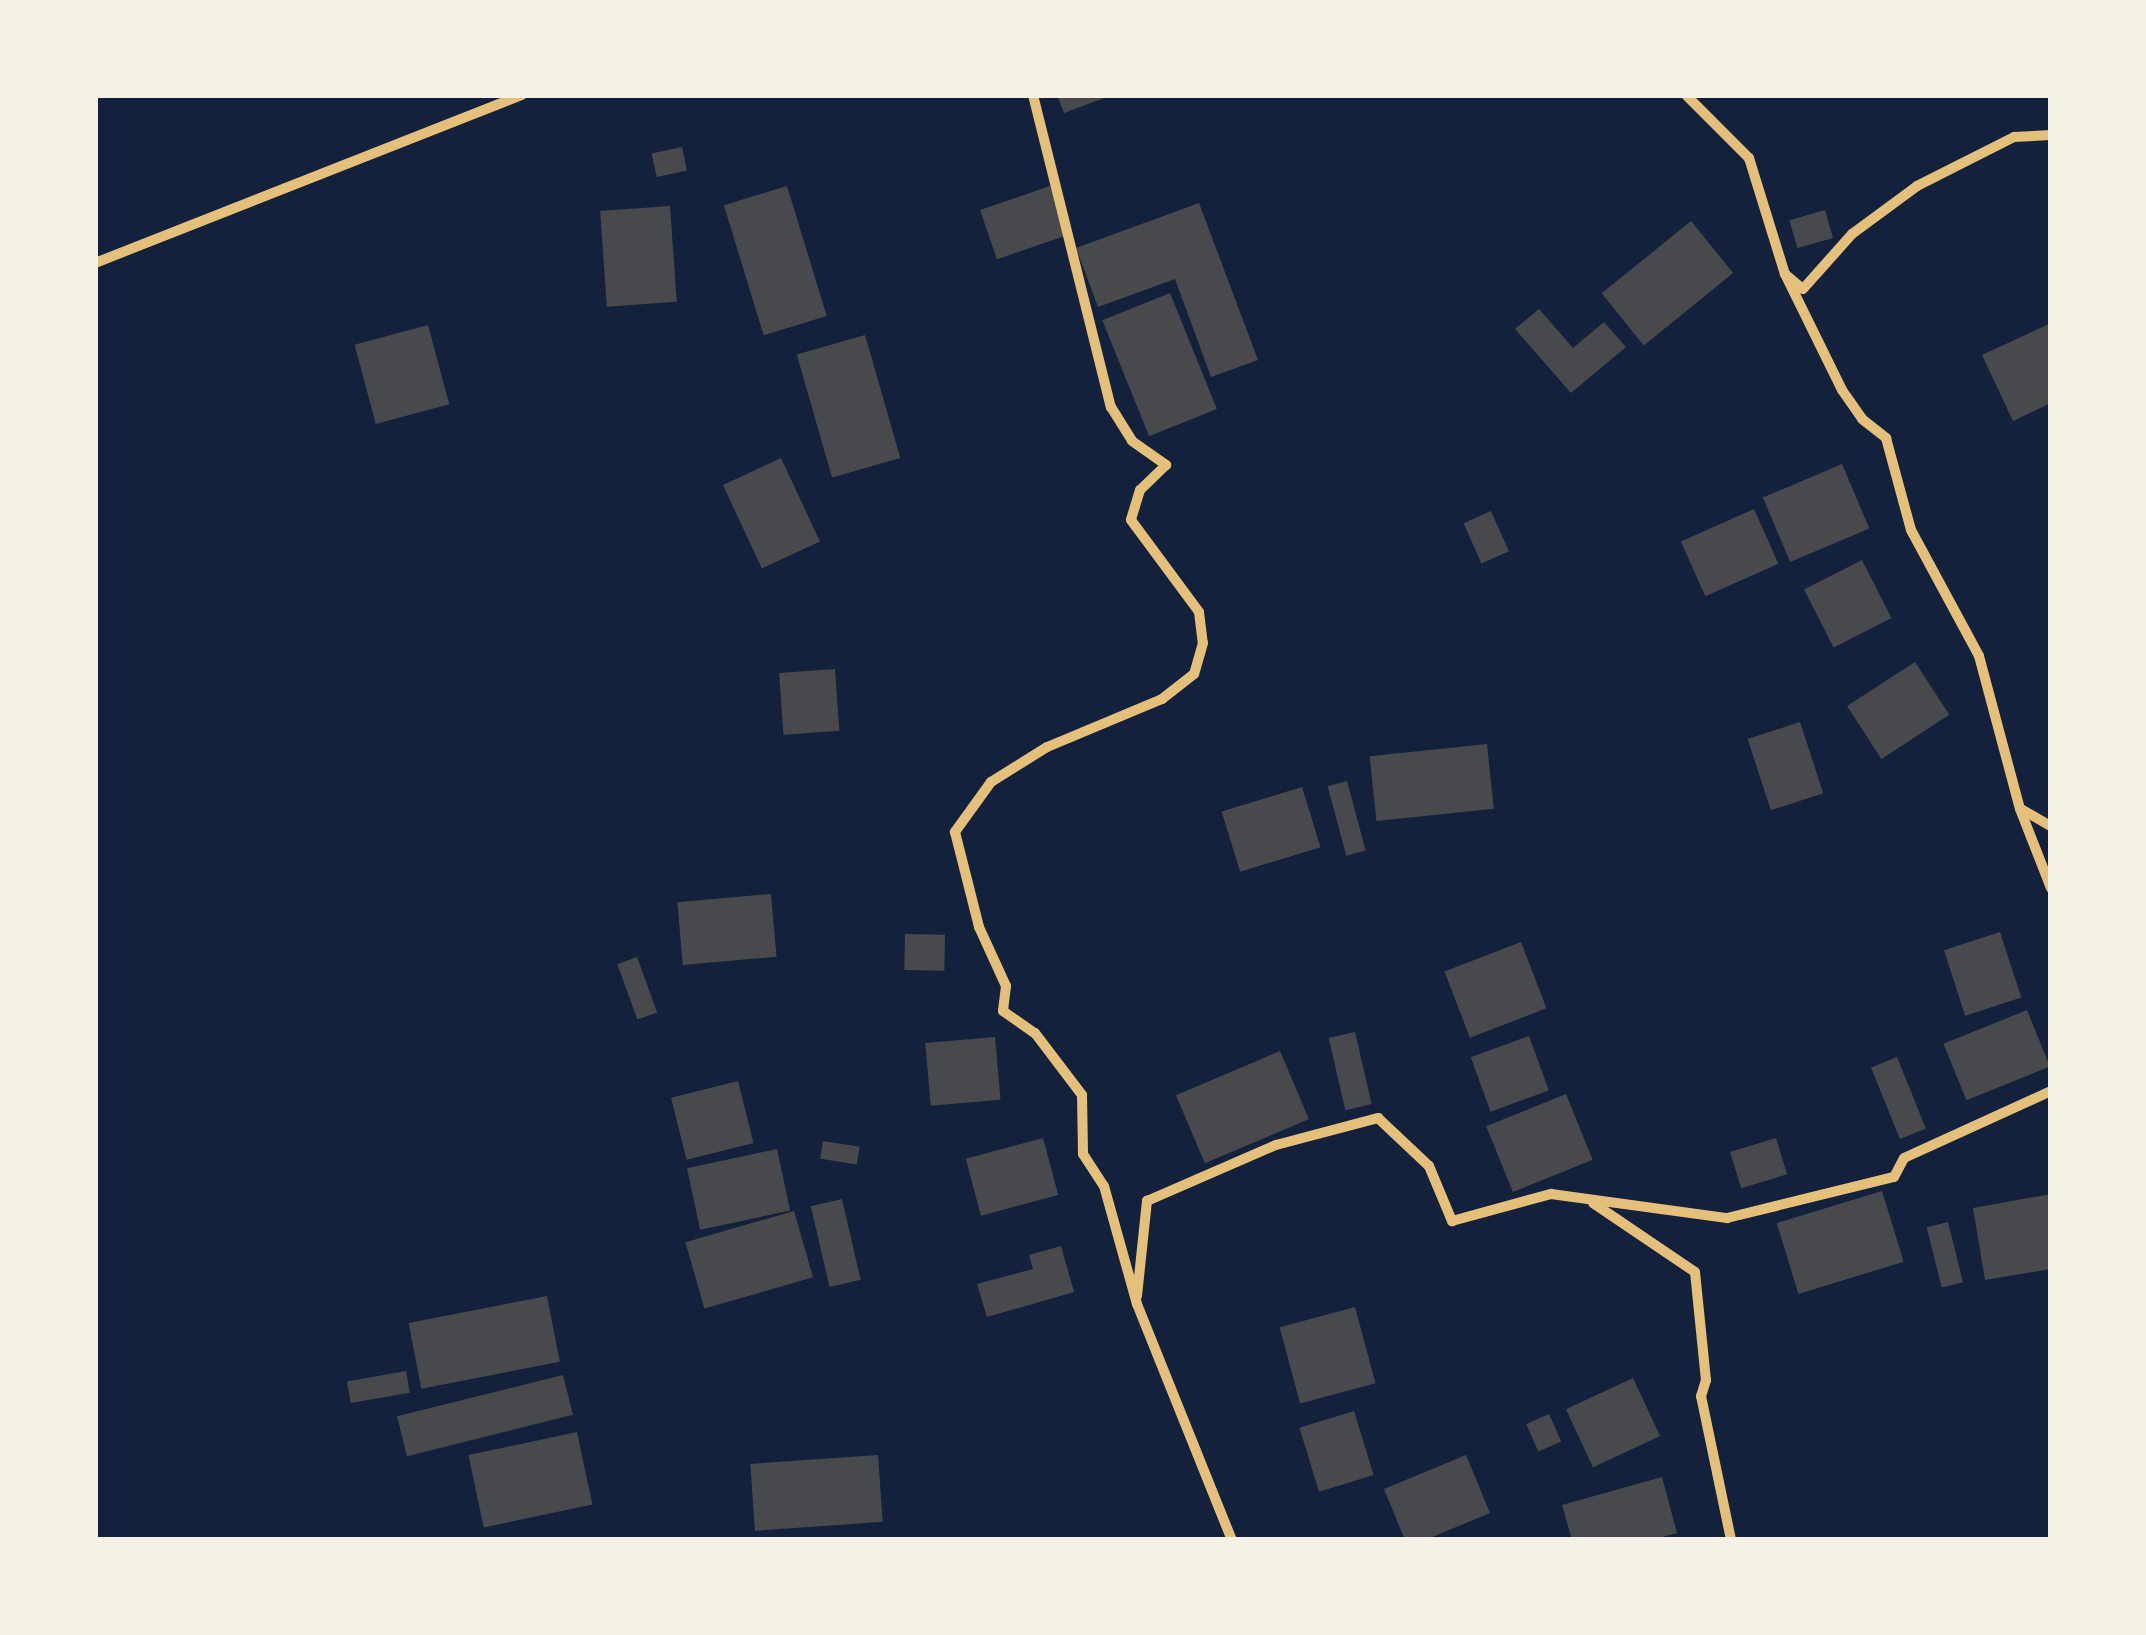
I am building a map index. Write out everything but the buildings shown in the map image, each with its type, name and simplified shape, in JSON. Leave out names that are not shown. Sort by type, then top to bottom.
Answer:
[{"type":"street","points":[[95,263],[522,95]]},
{"type":"street","points":[[1032,95],[1111,407],[1132,441],[1166,465],[1140,490],[1132,520],[1199,612],[1203,644],[1194,674],[1162,699],[1046,747],[991,782],[956,832],[979,927],[1006,986],[1003,1010],[1035,1033],[1082,1095],[1083,1154],[1104,1186],[1136,1304],[1232,1540]]},
{"type":"street","points":[[1686,95],[1748,158],[1785,274],[1842,390],[1886,438],[1911,530],[1979,656],[2020,808],[2051,888]]},
{"type":"street","points":[[1785,274],[1803,288],[1852,234],[1917,186],[2014,137],[2051,136]]},
{"type":"street","points":[[2020,808],[2051,826]]},
{"type":"street","points":[[1136,1304],[1146,1201],[1276,1145],[1378,1118],[1430,1166],[1452,1222],[1551,1194],[1592,1203],[1727,1218],[1894,1177],[1904,1158],[2051,1091]]},
{"type":"street","points":[[1592,1203],[1695,1272],[1706,1380],[1701,1396],[1731,1540]]}]
